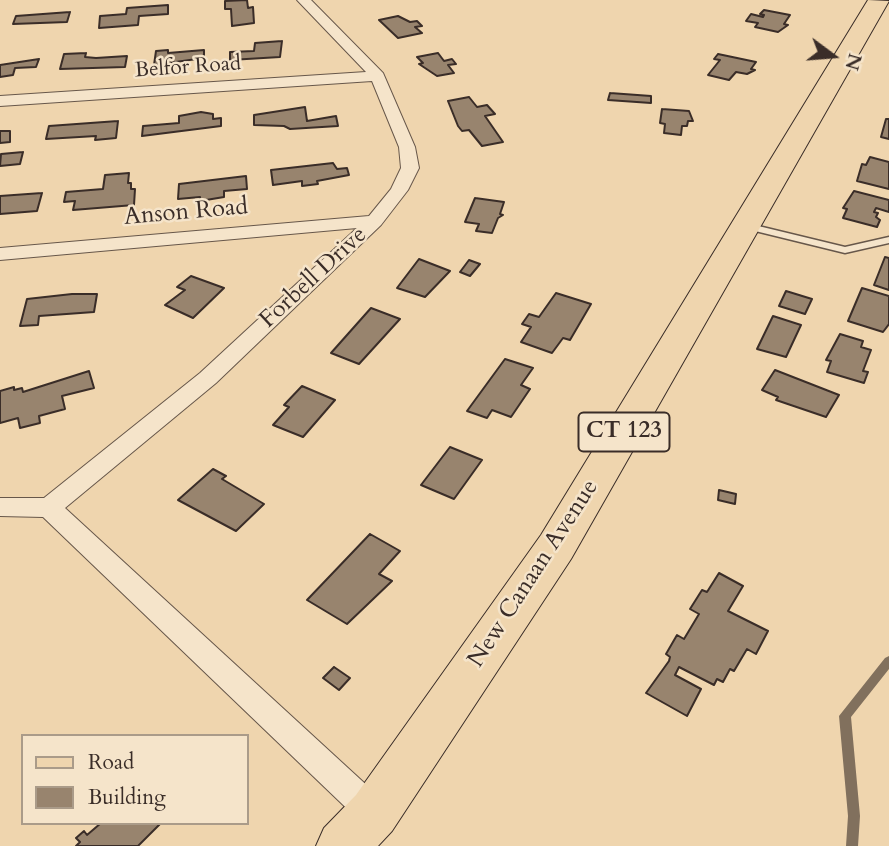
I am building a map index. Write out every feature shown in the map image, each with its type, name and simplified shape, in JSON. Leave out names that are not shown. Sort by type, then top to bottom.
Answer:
[{"type":"main road","name":"New Canaan Avenue","points":[[342,846],[373,813],[556,547],[879,0]]},
{"type":"street","name":"Forbell Drive","points":[[49,508],[208,378],[375,221],[399,190],[410,168],[407,147],[378,76],[304,0]]},
{"type":"street","name":"Belfor Road","points":[[0,102],[378,76]]},
{"type":"street","name":"Anson Road","points":[[0,254],[375,221]]},
{"type":"street","points":[[0,507],[49,508],[373,813]]},
{"type":"lane","points":[[746,226],[845,250],[889,240]]},
{"type":"building","points":[[247,0],[248,8],[253,7],[254,23],[232,26],[231,9],[225,9],[225,1]]},
{"type":"building","points":[[168,5],[168,14],[139,16],[138,25],[99,28],[100,16],[126,14],[127,8]]},
{"type":"building","points":[[764,10],[790,15],[784,24],[788,25],[778,32],[755,27],[758,23],[746,21],[751,14],[763,17],[764,15],[760,14]]},
{"type":"building","points":[[70,12],[67,22],[13,24],[16,16]]},
{"type":"building","points":[[398,16],[410,22],[417,21],[422,26],[415,27],[422,33],[398,38],[379,20]]},
{"type":"building","points":[[282,41],[280,57],[230,60],[230,52],[254,51],[255,43]]},
{"type":"building","points":[[168,50],[168,53],[204,50],[204,58],[154,65],[156,51]]},
{"type":"building","points":[[86,53],[85,57],[96,58],[127,56],[125,67],[60,69],[64,54]]},
{"type":"building","points":[[438,53],[444,61],[452,59],[456,64],[448,65],[454,73],[437,76],[419,64],[423,63],[417,57]]},
{"type":"building","points":[[718,54],[756,62],[751,69],[755,70],[747,74],[736,72],[729,80],[708,75],[720,60],[714,59]]},
{"type":"building","points":[[39,59],[36,67],[15,68],[13,75],[0,77],[0,65]]},
{"type":"building","points":[[610,93],[651,96],[651,103],[608,100]]},
{"type":"building","points":[[469,97],[477,107],[487,105],[495,114],[485,116],[503,142],[482,146],[469,130],[462,131],[458,126],[448,101]]},
{"type":"building","points":[[305,107],[307,121],[336,116],[338,126],[290,129],[284,126],[254,125],[254,115]]},
{"type":"building","points":[[662,109],[689,111],[693,121],[682,126],[681,135],[664,133],[665,124],[660,123]]},
{"type":"building","points":[[201,112],[213,114],[213,119],[221,118],[221,126],[142,136],[143,126],[179,123],[179,116]]},
{"type":"building","points":[[886,119],[889,119],[889,139],[881,137]]},
{"type":"building","points":[[118,121],[116,138],[95,140],[96,136],[46,139],[49,126]]},
{"type":"building","points":[[0,131],[10,131],[10,142],[0,143]]},
{"type":"building","points":[[23,152],[20,164],[0,166],[1,154]]},
{"type":"building","points":[[870,157],[889,162],[889,189],[857,181],[862,164],[866,165]]},
{"type":"building","points":[[333,163],[337,169],[347,168],[349,175],[317,181],[318,184],[302,186],[302,181],[273,185],[271,170]]},
{"type":"building","points":[[129,173],[128,183],[131,183],[131,189],[135,189],[134,205],[73,210],[75,201],[64,202],[66,192],[103,189],[105,175]]},
{"type":"building","points":[[246,176],[247,189],[224,191],[224,197],[200,201],[200,197],[178,199],[179,184]]},
{"type":"building","points":[[854,191],[889,200],[889,212],[876,208],[874,212],[878,213],[876,217],[880,220],[877,227],[843,218],[847,209],[843,208]]},
{"type":"building","points":[[42,193],[37,211],[0,214],[0,196]]},
{"type":"building","points":[[475,198],[504,202],[500,214],[503,215],[498,218],[492,233],[476,231],[479,224],[465,222]]},
{"type":"building","points":[[885,257],[889,258],[889,290],[874,285]]},
{"type":"building","points":[[419,259],[450,271],[425,297],[397,288]]},
{"type":"building","points":[[469,260],[480,264],[470,276],[460,272]]},
{"type":"building","points":[[191,276],[224,288],[193,318],[165,305],[185,290],[177,287]]},
{"type":"building","points":[[862,288],[889,296],[889,324],[883,332],[848,321]]},
{"type":"building","points":[[786,291],[812,299],[805,314],[779,306]]},
{"type":"building","points":[[556,293],[591,304],[570,340],[563,338],[552,353],[521,342],[531,327],[522,324],[529,314],[539,317]]},
{"type":"building","points":[[97,294],[94,312],[39,316],[38,325],[20,326],[27,299]]},
{"type":"building","points":[[371,308],[400,319],[359,364],[331,353]]},
{"type":"building","points":[[773,316],[801,325],[786,357],[757,349]]},
{"type":"building","points":[[840,334],[863,341],[861,347],[871,350],[863,371],[868,372],[864,383],[827,372],[831,361],[826,360]]},
{"type":"building","points":[[505,359],[533,368],[521,385],[530,389],[511,417],[492,410],[487,418],[467,411]]},
{"type":"building","points":[[775,370],[839,395],[826,417],[776,400],[778,397],[762,390]]},
{"type":"building","points":[[89,371],[94,388],[62,396],[65,409],[39,416],[40,423],[20,428],[18,418],[0,423],[0,391],[14,387],[14,390],[22,388],[23,392]]},
{"type":"building","points":[[302,386],[335,400],[303,437],[273,425],[289,407],[284,405]]},
{"type":"building","points":[[450,447],[482,460],[454,499],[421,485]]},
{"type":"building","points":[[213,469],[226,476],[222,479],[264,504],[236,531],[178,500]]},
{"type":"building","points":[[719,490],[736,494],[735,504],[718,500]]},
{"type":"building","points":[[370,534],[400,551],[379,574],[392,581],[347,624],[307,600]]},
{"type":"building","points":[[719,573],[743,586],[728,611],[768,631],[756,654],[747,649],[734,671],[730,669],[723,682],[717,679],[714,685],[679,667],[675,675],[701,689],[687,716],[646,693],[669,661],[670,657],[666,654],[677,635],[684,639],[699,614],[690,609],[702,590],[707,592]]},
{"type":"building","points":[[334,667],[350,678],[339,690],[323,678]]},
{"type":"building","points":[[99,825],[159,825],[138,846],[76,846],[80,842],[76,838],[84,831],[87,835]]},
{"type":"waterway","points":[[852,846],[854,816],[845,716],[889,661]]}]
